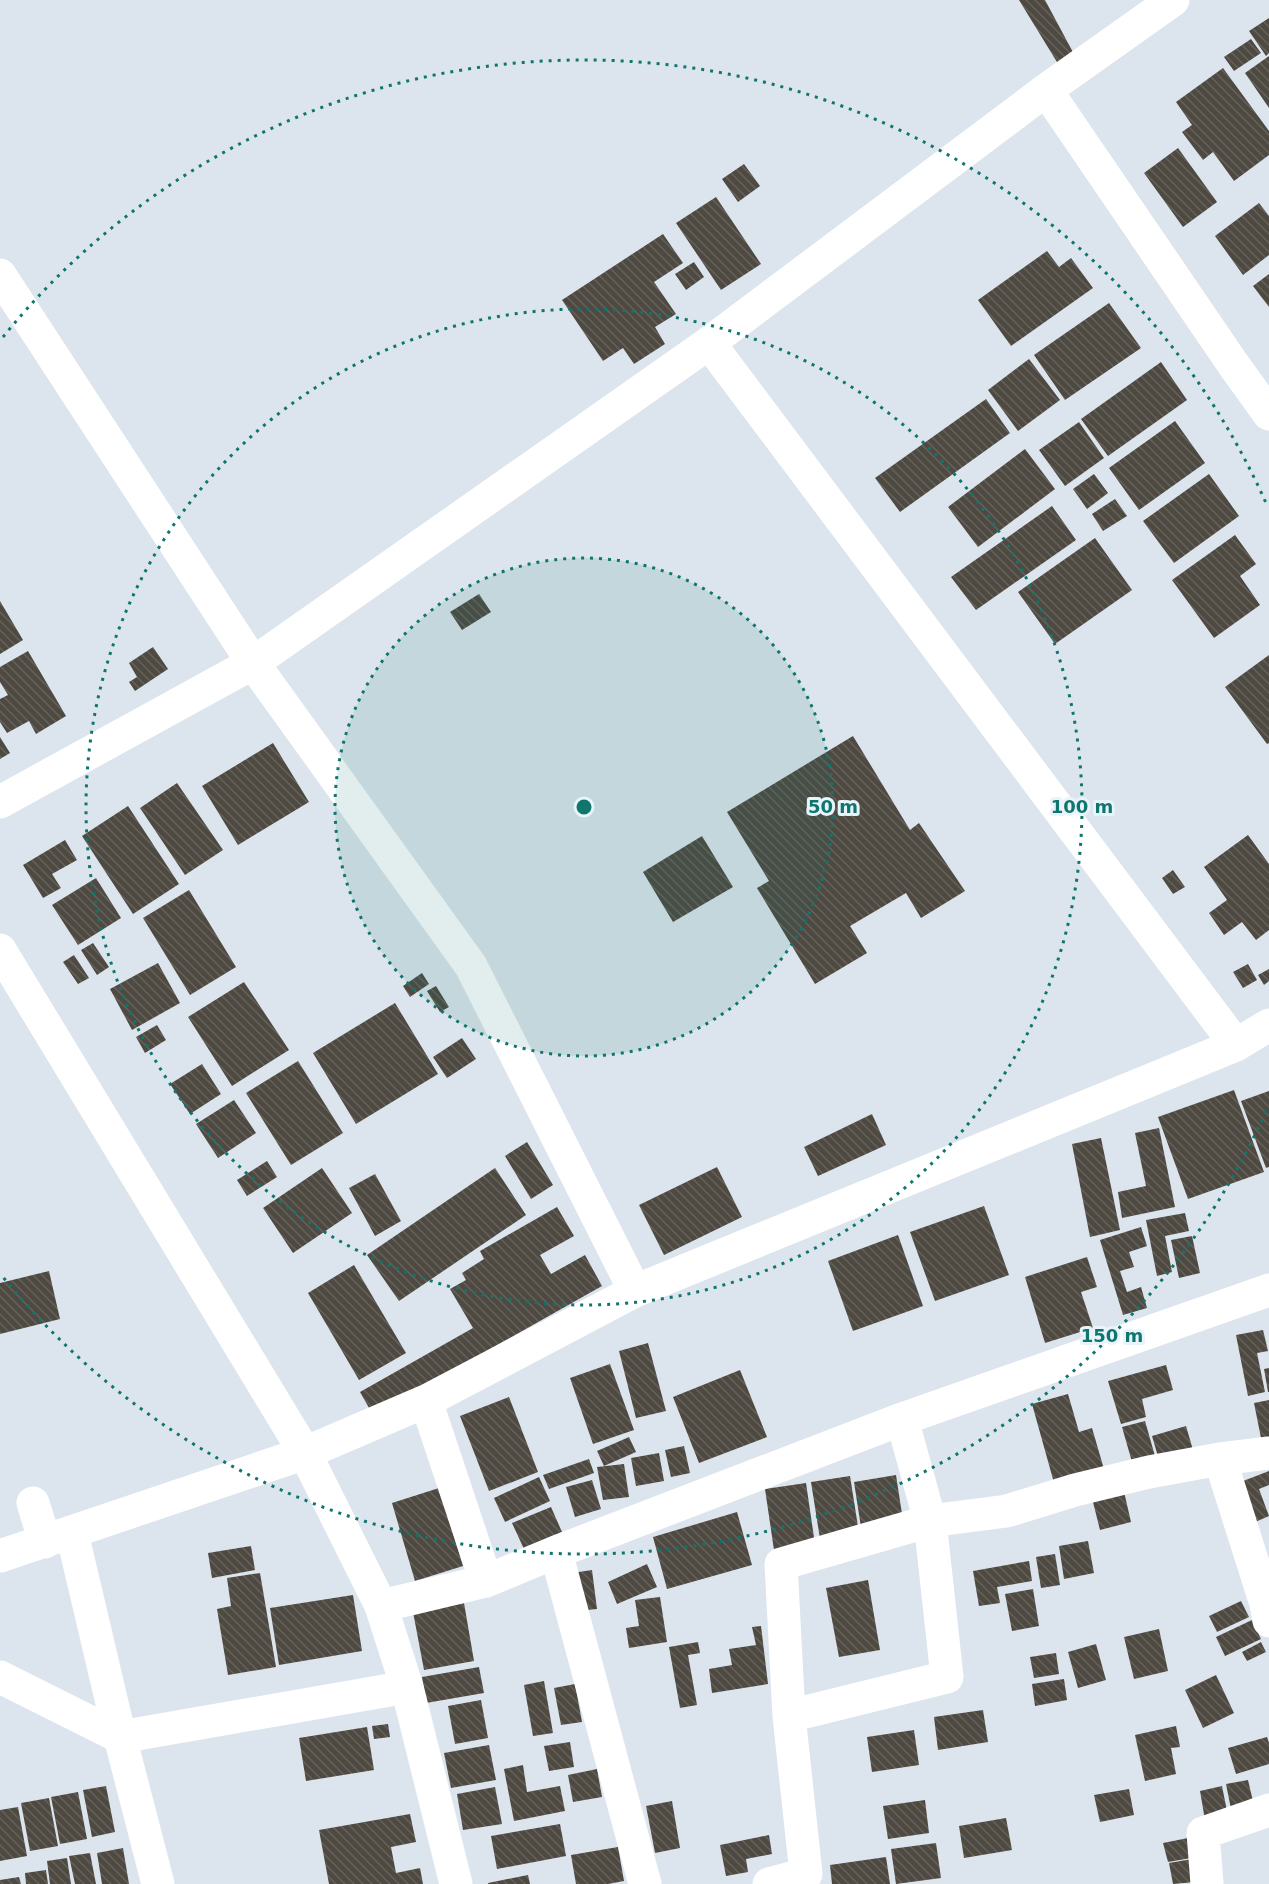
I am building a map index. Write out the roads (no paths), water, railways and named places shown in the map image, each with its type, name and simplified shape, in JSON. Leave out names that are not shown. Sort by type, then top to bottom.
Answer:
[{"type":"street","points":[[0,802],[252,663],[709,343],[1046,90],[1173,0]]},
{"type":"street","points":[[1046,90],[1269,414]]},
{"type":"street","points":[[0,275],[252,663],[471,966],[635,1291]]},
{"type":"street","points":[[709,343],[1236,1045]]},
{"type":"street","points":[[0,950],[305,1453],[381,1606],[407,1687],[456,1884]]},
{"type":"street","points":[[0,1556],[305,1453],[426,1401],[635,1291],[1236,1045],[1269,1025]]},
{"type":"street","points":[[381,1606],[486,1581],[902,1419],[1269,1290]]},
{"type":"street","points":[[426,1401],[486,1581]]},
{"type":"street","points":[[789,1716],[947,1677],[930,1521],[902,1419]]},
{"type":"street","points":[[769,1884],[806,1874],[789,1716],[781,1564],[930,1521],[1007,1511],[1075,1490],[1149,1472],[1269,1453]]},
{"type":"street","points":[[1221,1459],[1266,1604],[1269,1621]]},
{"type":"street","points":[[33,1503],[58,1537],[120,1737],[158,1884]]},
{"type":"street","points":[[556,1552],[645,1884]]},
{"type":"street","points":[[0,1677],[120,1737],[407,1687]]},
{"type":"street","points":[[1207,1884],[1203,1833],[1269,1810]]}]
